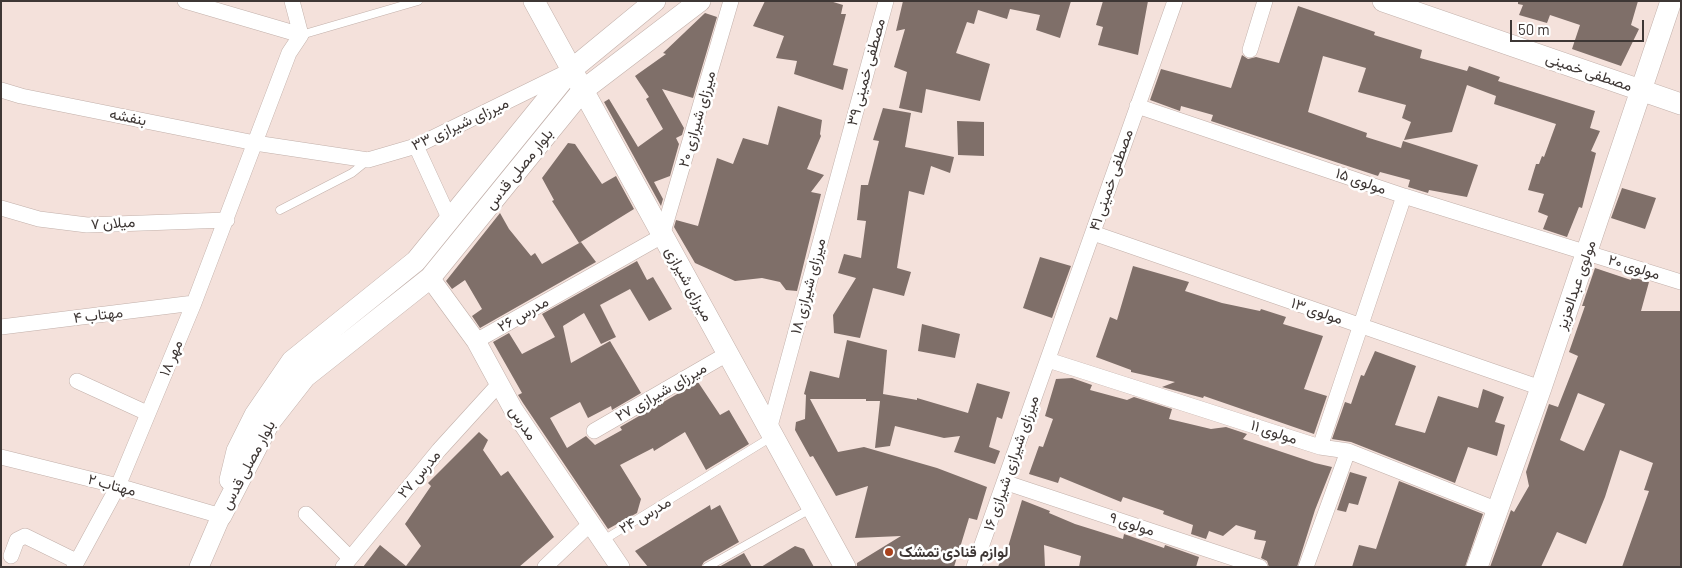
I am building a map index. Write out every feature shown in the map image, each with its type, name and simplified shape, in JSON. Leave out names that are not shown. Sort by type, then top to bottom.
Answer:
[{"type":"main road","name":"میرزای شیرازی","points":[[534,1],[844,567]]},
{"type":"main road","name":"بلوار مصلی قدس","points":[[221,516],[237,451],[255,415],[292,361],[416,261],[571,70],[655,1]]},
{"type":"main road","name":"بلوار مصلی قدس","points":[[221,516],[269,423],[306,377],[430,278],[582,91],[700,1]]},
{"type":"main road","name":"مصطفی خمینی","points":[[1383,1],[1681,104]]},
{"type":"main road","name":"مولوی عبدالعزیز","points":[[1477,567],[1541,388],[1671,1]]},
{"type":"street","points":[[185,1],[301,35]]},
{"type":"street","points":[[292,1],[301,35]]},
{"type":"street","name":"میرزای شیرازی ۲۰","points":[[662,236],[731,1]]},
{"type":"street","name":"مصطفی خمینی ۳۹","points":[[847,142],[886,1]]},
{"type":"street","name":"مصطفی خمینی ۴۱","points":[[1048,360],[1175,1]]},
{"type":"street","points":[[1250,50],[1265,1]]},
{"type":"street","name":"مهر ۱۸","points":[[75,564],[118,486],[227,220],[289,53],[301,35]]},
{"type":"street","name":"میرزای شیرازی ۳۳","points":[[255,143],[368,160],[416,146],[571,70]]},
{"type":"street","name":"بنفشه","points":[[1,90],[21,96],[255,143]]},
{"type":"street","name":"مولوی ۱۵","points":[[1137,106],[1404,196],[1586,252]]},
{"type":"street","name":"میرزای شیرازی ۱۸","points":[[771,433],[847,142]]},
{"type":"street","points":[[416,146],[450,220]]},
{"type":"street","points":[[1320,447],[1404,196]]},
{"type":"street","name":"میلان ۷","points":[[1,208],[39,219],[86,225],[166,220],[227,220]]},
{"type":"street","name":"مولوی ۱۳","points":[[1092,233],[1541,388]]},
{"type":"street","name":"مدرس ۲۶","points":[[476,342],[662,236]]},
{"type":"street","name":"مولوی ۲۰","points":[[1586,252],[1681,282]]},
{"type":"street","name":"مدرس","points":[[430,278],[476,342],[499,384],[620,567]]},
{"type":"street","name":"مهتاب ۴","points":[[1,327],[194,303]]},
{"type":"street","name":"میرزای شیرازی ۲۷","points":[[594,431],[727,354]]},
{"type":"street","name":"مولوی ۱۱","points":[[1048,360],[1320,447],[1348,452],[1498,510]]},
{"type":"street","name":"میرزای شیرازی شیرازی ۱۶","points":[[974,567],[1048,360]]},
{"type":"street","points":[[77,381],[147,413]]},
{"type":"street","name":"مدرس ۲۷","points":[[347,562],[439,450],[499,384]]},
{"type":"street","points":[[1306,567],[1348,452]]},
{"type":"street","name":"مهتاب ۲","points":[[1,457],[118,486],[221,516]]},
{"type":"street","name":"مولوی ۹","points":[[1004,482],[1260,567]]},
{"type":"street","points":[[306,514],[347,562]]},
{"type":"street","points":[[199,567],[221,516]]},
{"type":"street","points":[[545,567],[590,523]]},
{"type":"street","points":[[11,556],[17,540],[25,536],[75,564]]},
{"type":"lane","points":[[301,35],[418,1]]},
{"type":"lane","points":[[280,210],[352,173],[368,160]]},
{"type":"lane","name":"مدرس ۲۴","points":[[602,541],[687,489],[771,433]]},
{"type":"lane","points":[[706,567],[812,508]]},
{"type":"building","points":[[765,1],[830,1],[843,5],[841,14],[846,14],[833,65],[848,69],[843,90],[794,74],[797,61],[776,58],[784,36],[753,26]]},
{"type":"building","points":[[903,1],[1071,1],[1060,38],[1036,30],[1040,15],[1010,9],[1007,19],[978,10],[974,24],[967,22],[956,53],[990,64],[980,101],[926,89],[922,113],[899,108],[907,72],[894,67],[905,29],[896,31]]},
{"type":"building","points":[[1103,1],[1148,1],[1138,55],[1098,45],[1103,27],[1096,25]]},
{"type":"building","points":[[1518,1],[1638,1],[1631,25],[1639,29],[1621,66],[1572,49],[1580,25],[1550,15],[1547,23],[1519,15],[1523,5],[1518,4]]},
{"type":"building","points":[[1298,6],[1375,32],[1374,35],[1422,50],[1420,58],[1467,71],[1469,66],[1500,77],[1498,81],[1595,111],[1590,128],[1600,131],[1591,151],[1596,153],[1582,208],[1579,207],[1567,237],[1543,229],[1548,216],[1538,212],[1544,194],[1528,190],[1536,164],[1539,164],[1542,156],[1544,157],[1556,124],[1494,104],[1496,96],[1467,85],[1452,132],[1404,140],[1411,122],[1402,118],[1406,105],[1358,92],[1366,68],[1323,56],[1308,112],[1367,133],[1366,137],[1401,148],[1403,141],[1478,165],[1467,197],[1429,190],[1428,193],[1408,187],[1410,180],[1380,172],[1378,176],[1211,121],[1213,115],[1181,106],[1180,111],[1150,100],[1161,69],[1231,88],[1242,55],[1248,59],[1256,57],[1279,63]]},
{"type":"building","points":[[705,13],[717,17],[693,98],[662,89],[684,128],[682,135],[676,138],[679,144],[670,176],[654,182],[663,199],[661,206],[604,102],[609,99],[638,147],[663,129],[646,99],[649,97],[635,76],[666,54],[663,53]]},
{"type":"building","points":[[778,106],[822,120],[821,136],[807,169],[824,175],[811,192],[821,194],[797,291],[786,290],[780,282],[762,278],[735,281],[695,263],[674,227],[676,220],[698,226],[717,158],[733,164],[743,138],[768,145]]},
{"type":"building","points":[[883,108],[911,113],[905,147],[954,157],[950,173],[931,166],[924,195],[909,191],[897,268],[911,272],[904,296],[873,288],[860,338],[834,333],[833,315],[856,278],[838,273],[844,254],[861,258],[866,221],[857,220],[861,185],[868,185],[879,141],[873,140]]},
{"type":"building","points":[[957,121],[984,122],[984,156],[958,155]]},
{"type":"building","points":[[568,143],[575,144],[602,184],[616,176],[634,209],[579,243],[552,201],[554,200],[542,178]]},
{"type":"building","points":[[1622,188],[1656,198],[1645,229],[1611,218]]},
{"type":"building","points":[[500,213],[509,229],[531,256],[535,253],[542,264],[581,242],[596,262],[480,328],[472,316],[482,309],[465,280],[452,289],[446,281]]},
{"type":"building","points":[[1040,257],[1071,266],[1052,318],[1023,308]]},
{"type":"building","points":[[637,261],[647,280],[653,277],[672,309],[649,321],[630,289],[600,305],[616,337],[601,344],[584,313],[563,326],[571,363],[610,341],[641,393],[612,410],[611,406],[588,418],[580,402],[550,418],[567,448],[586,436],[595,445],[622,430],[620,427],[698,382],[720,415],[729,410],[749,444],[706,470],[685,432],[654,451],[653,448],[620,465],[641,499],[637,513],[608,529],[518,395],[522,393],[493,342],[509,333],[522,354],[555,337],[542,314]]},
{"type":"building","points":[[1133,266],[1189,282],[1185,291],[1222,303],[1260,311],[1261,309],[1286,317],[1283,324],[1323,336],[1304,389],[1327,396],[1314,434],[1204,396],[1203,398],[1162,387],[1175,382],[1131,372],[1131,370],[1096,357],[1110,317],[1117,320]]},
{"type":"building","points":[[1595,268],[1631,280],[1632,277],[1649,282],[1641,311],[1681,311],[1681,567],[1622,567],[1649,491],[1644,490],[1653,463],[1620,450],[1605,497],[1586,544],[1557,532],[1541,567],[1490,567],[1511,510],[1514,512],[1529,486],[1526,472],[1549,404],[1558,407],[1578,356],[1569,352],[1585,306],[1582,306]],"holes":[[[1578,393],[1605,404],[1584,451],[1560,440]]]},
{"type":"building","points":[[922,324],[960,334],[955,358],[918,351]]},
{"type":"building","points":[[847,340],[887,350],[883,394],[917,400],[917,398],[968,413],[977,383],[1010,392],[1002,419],[997,417],[989,447],[1000,451],[995,464],[954,452],[960,436],[944,438],[895,426],[890,446],[875,448],[880,401],[866,401],[866,399],[810,399],[838,452],[864,447],[937,468],[987,487],[977,520],[969,518],[954,567],[857,567],[857,563],[901,536],[855,538],[868,486],[836,496],[813,456],[810,457],[795,430],[796,422],[805,419],[806,395],[804,394],[810,371],[839,378]]},
{"type":"building","points":[[1375,351],[1416,366],[1395,425],[1425,433],[1438,396],[1478,408],[1483,389],[1504,397],[1495,422],[1505,425],[1497,456],[1468,447],[1455,483],[1351,442],[1332,439],[1345,402],[1351,404],[1361,375],[1364,376]]},
{"type":"building","points":[[1072,378],[1092,385],[1090,390],[1127,400],[1134,397],[1172,409],[1169,419],[1211,429],[1226,427],[1247,434],[1243,439],[1332,467],[1315,510],[1297,567],[1269,567],[1267,561],[1261,558],[1266,541],[1254,539],[1256,531],[1236,525],[1223,536],[1209,531],[1206,539],[1191,534],[1193,525],[1163,514],[1164,511],[1123,497],[1121,502],[1060,477],[1058,483],[1029,474],[1039,446],[1043,447],[1053,419],[1045,416],[1056,379]]},
{"type":"building","points":[[479,432],[488,440],[483,450],[501,476],[508,471],[554,537],[519,567],[363,567],[380,545],[406,566],[421,546],[405,524],[431,486],[428,483]]},
{"type":"building","points":[[1350,472],[1367,477],[1358,505],[1349,503],[1346,512],[1337,510]]},
{"type":"building","points":[[1399,481],[1483,514],[1465,567],[1352,567],[1359,545],[1376,549]]},
{"type":"building","points":[[1022,500],[1050,511],[1049,513],[1075,524],[1123,539],[1124,534],[1164,548],[1165,545],[1199,557],[1196,567],[1079,567],[1081,556],[1044,545],[1045,567],[998,567],[1006,546],[1008,547]]},
{"type":"building","points":[[710,505],[711,510],[720,505],[739,542],[704,562],[701,567],[648,567],[635,551]]},
{"type":"building","points":[[795,546],[804,549],[814,567],[761,567]]},
{"type":"building","points":[[744,553],[752,567],[719,567]]},
{"type":"place","name":"لوازم قنادی تمشک","points":[[889,552]]}]
